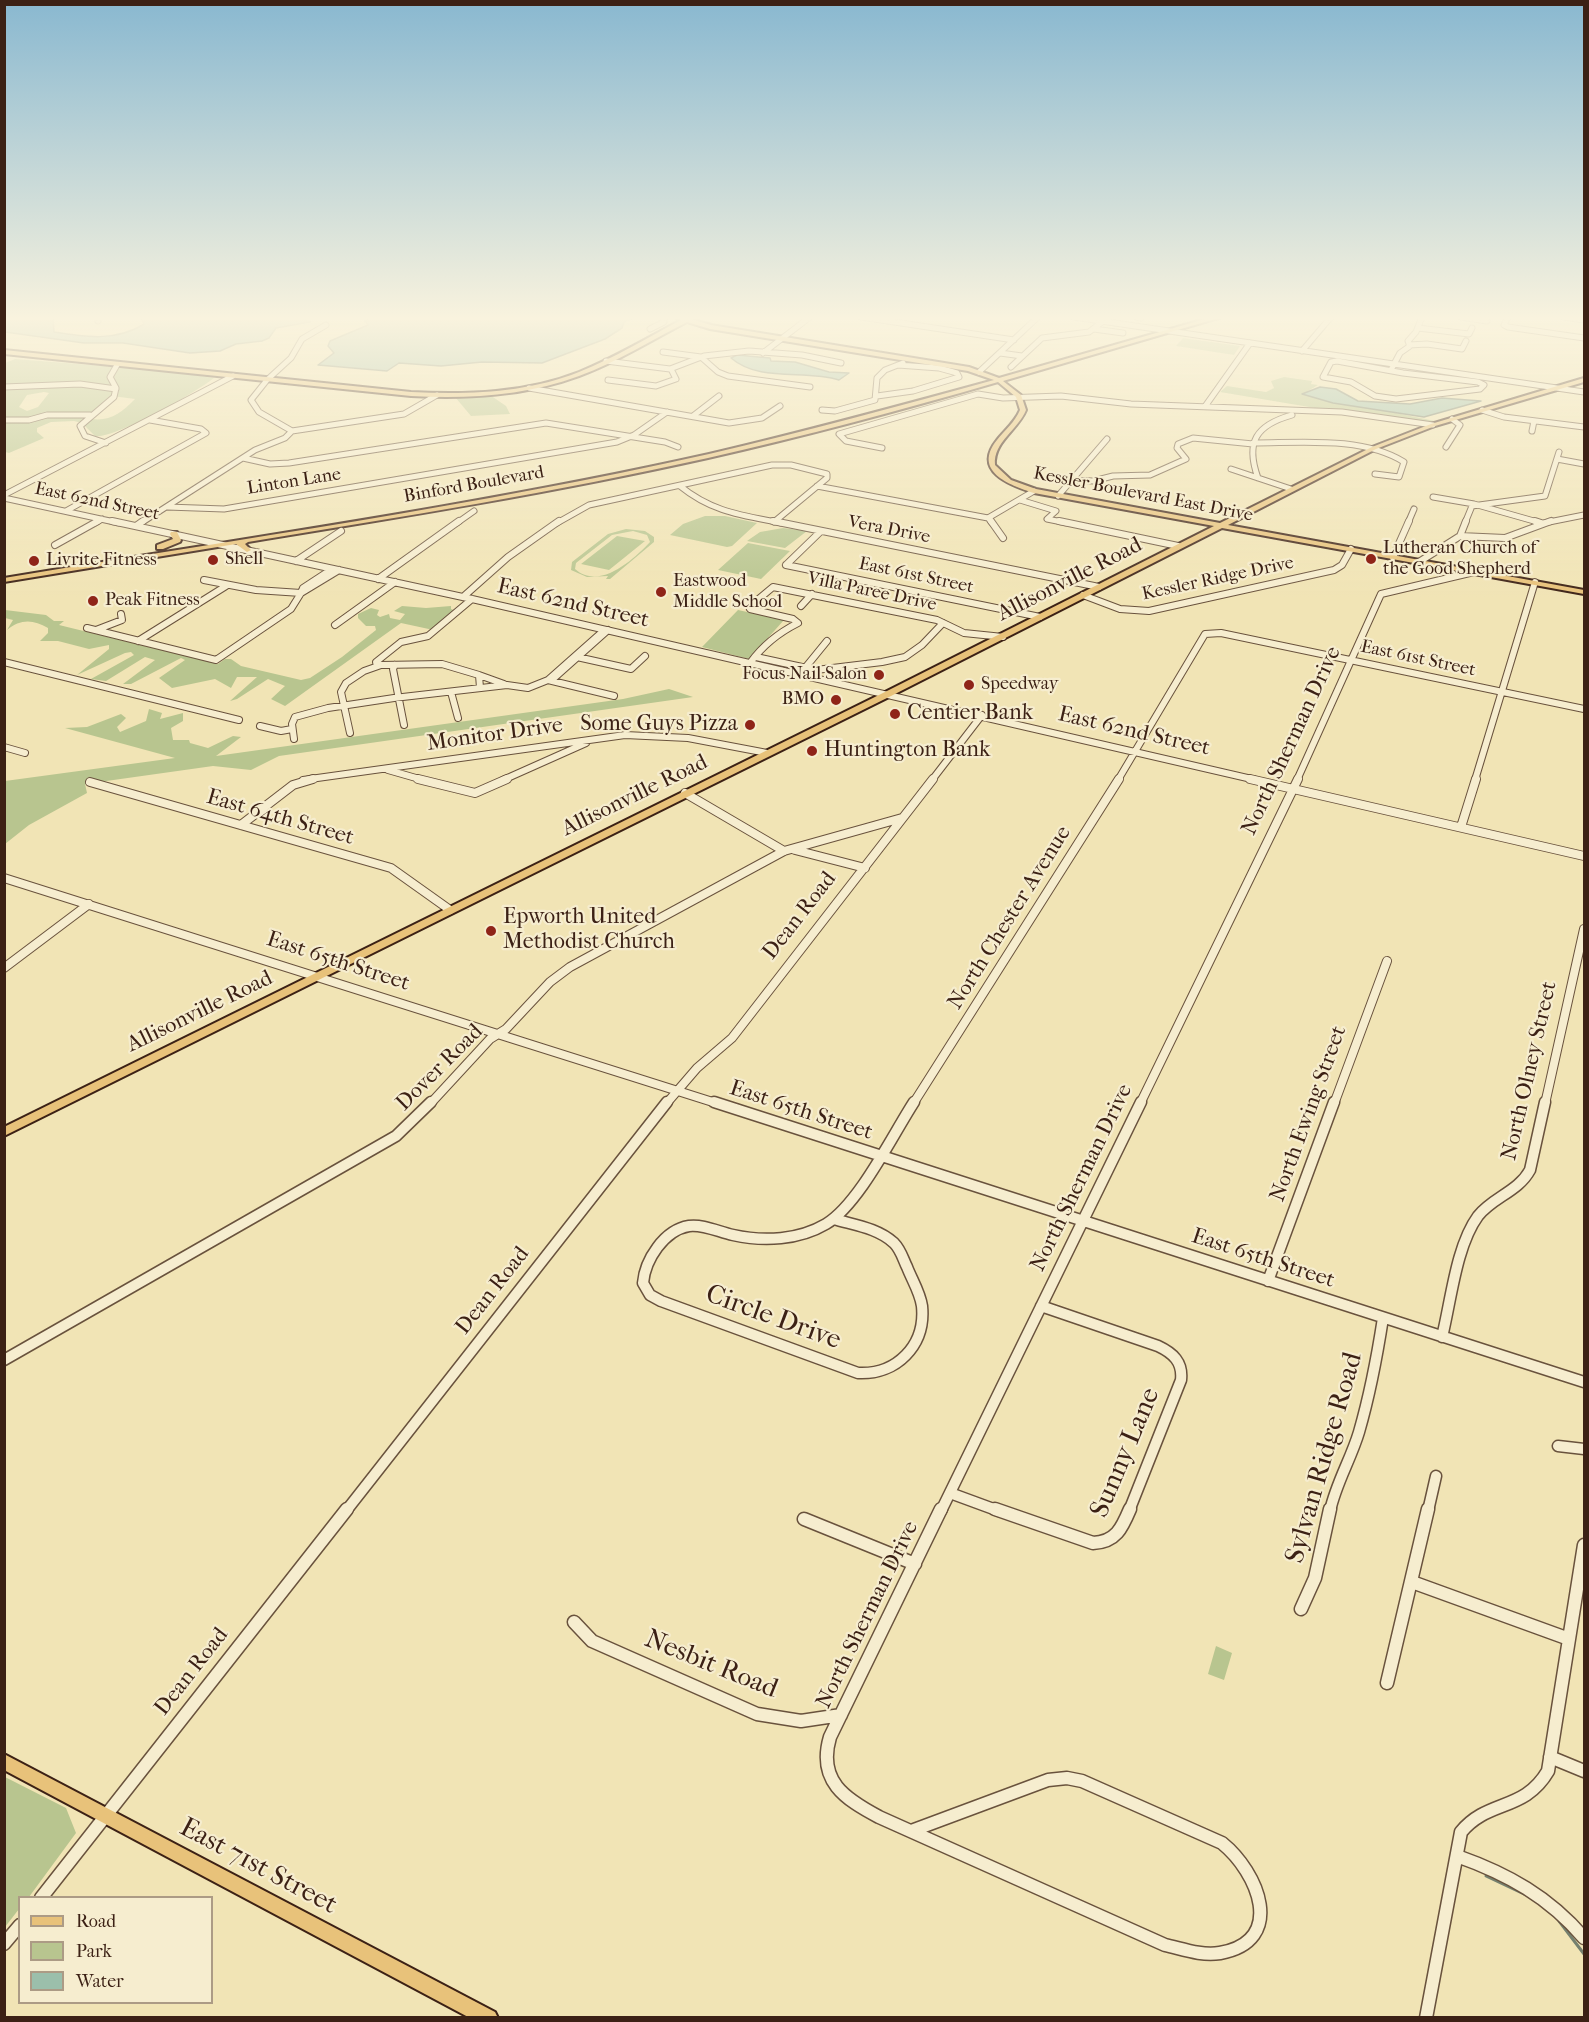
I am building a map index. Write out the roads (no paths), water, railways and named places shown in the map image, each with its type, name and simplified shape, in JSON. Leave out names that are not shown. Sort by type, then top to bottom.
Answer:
[{"type":"main road","name":"Binford Boulevard","points":[[4,573],[514,488],[659,460],[861,411]]},
{"type":"main road","name":"Binford Boulevard","points":[[4,580],[519,493],[662,465],[800,434],[885,411]]},
{"type":"main road","name":"Kessler Boulevard East Drive","points":[[1022,411],[1022,415],[992,450],[990,461],[996,471],[1006,479],[1034,491],[1584,592]]},
{"type":"main road","name":"Allisonville Road","points":[[4,1132],[1003,637],[1370,450],[1432,424],[1477,411]]},
{"type":"main road","points":[[160,547],[177,540],[174,534]]},
{"type":"main road","points":[[247,550],[240,544],[248,539]]},
{"type":"main road","name":"East 71st Street","points":[[4,1761],[489,2018]]},
{"type":"street","points":[[96,411],[81,424],[81,432],[88,438],[106,443]]},
{"type":"street","points":[[4,496],[165,411]]},
{"type":"street","points":[[258,411],[292,431],[403,414],[408,411]]},
{"type":"street","points":[[663,411],[741,422],[766,416],[772,411]]},
{"type":"street","points":[[693,416],[699,411]]},
{"type":"street","points":[[882,448],[846,441],[839,434],[845,430],[912,411]]},
{"type":"street","points":[[1301,411],[1353,413],[1432,424]]},
{"type":"street","points":[[1486,411],[1501,416],[1584,427]]},
{"type":"street","name":"Linton Lane","points":[[167,507],[224,509],[536,457],[632,436],[667,412]]},
{"type":"street","points":[[1257,478],[1250,460],[1253,443],[1260,430],[1270,422],[1311,412]]},
{"type":"street","points":[[4,420],[30,420],[47,415],[90,415]]},
{"type":"street","points":[[66,511],[206,433],[201,429],[150,419]]},
{"type":"street","points":[[1446,447],[1460,425],[1452,419]]},
{"type":"street","points":[[1532,431],[1534,421]]},
{"type":"street","points":[[243,458],[270,464],[289,464],[546,423],[632,436],[678,447]]},
{"type":"street","points":[[137,525],[243,458],[287,437],[292,431]]},
{"type":"street","points":[[1058,496],[1107,439]]},
{"type":"street","points":[[1072,480],[1093,481],[1113,476],[1154,474],[1186,459],[1177,448],[1180,442],[1186,440],[1305,443],[1370,450],[1398,457],[1404,462],[1404,468],[1397,478],[1373,473],[1397,471],[1404,468]]},
{"type":"street","points":[[1460,536],[1470,508],[1474,504],[1545,496],[1560,452]]},
{"type":"street","points":[[1557,459],[1584,464]]},
{"type":"street","points":[[463,597],[505,559],[577,510],[598,503],[776,465],[828,474],[774,522]]},
{"type":"street","points":[[1231,469],[1291,489]]},
{"type":"street","name":"Vera Drive","points":[[680,486],[714,509],[1099,587]]},
{"type":"street","points":[[817,486],[988,518],[1034,491]]},
{"type":"street","name":"East 62nd Street","points":[[4,496],[982,715],[1584,856]]},
{"type":"street","points":[[1433,497],[1474,504],[1542,524]]},
{"type":"street","points":[[1020,500],[1056,511],[1047,519],[1178,546]]},
{"type":"street","points":[[1393,557],[1414,509]]},
{"type":"street","points":[[378,579],[474,511]]},
{"type":"street","points":[[1419,562],[1460,536],[1503,538],[1542,524],[1584,515]]},
{"type":"street","points":[[988,518],[1003,538]]},
{"type":"street","points":[[55,545],[102,519]]},
{"type":"street","points":[[296,561],[341,531]]},
{"type":"street","name":"East 61st Street","points":[[820,531],[786,565],[1040,617]]},
{"type":"street","name":"Kessler Ridge Drive","points":[[1083,595],[1120,609],[1155,610],[1334,570],[1343,564],[1351,549]]},
{"type":"street","points":[[87,628],[216,660],[292,608],[303,588],[335,569]]},
{"type":"street","points":[[1381,594],[1474,572]]},
{"type":"street","points":[[204,580],[226,586],[301,593]]},
{"type":"street","points":[[335,625],[395,582]]},
{"type":"street","points":[[1461,827],[1534,582]]},
{"type":"street","points":[[138,641],[226,586]]},
{"type":"street","name":"Villa Paree Drive","points":[[749,607],[769,587],[812,594],[943,623],[964,633],[1003,637]]},
{"type":"street","points":[[789,618],[812,594]]},
{"type":"street","name":"North Sherman Drive","points":[[831,1779],[826,1762],[826,1749],[841,1715],[1293,788],[1381,594]]},
{"type":"street","points":[[377,666],[375,662],[400,643],[427,637],[472,599]]},
{"type":"street","points":[[749,607],[789,618],[798,623],[777,635],[756,653],[756,657],[750,663]]},
{"type":"street","points":[[96,630],[122,620],[121,614]]},
{"type":"street","points":[[756,657],[805,668],[844,668],[905,657],[922,645],[943,623]]},
{"type":"street","points":[[350,733],[345,705],[340,697],[343,687],[364,671],[377,666],[442,664],[507,685],[528,688],[548,680],[601,633],[608,630]]},
{"type":"street","name":"East 61st Street","points":[[1209,632],[1584,709]]},
{"type":"street","name":"North Chester Avenue","points":[[834,1219],[849,1206],[881,1157],[1136,751],[1203,637],[1209,632]]},
{"type":"street","points":[[805,668],[827,641]]},
{"type":"street","points":[[576,657],[631,669],[645,656]]},
{"type":"street","points":[[4,662],[239,720]]},
{"type":"street","points":[[395,665],[393,669],[404,725]]},
{"type":"street","points":[[479,675],[480,688]]},
{"type":"street","points":[[548,680],[614,696]]},
{"type":"street","points":[[294,739],[293,719],[301,713],[345,705],[507,685]]},
{"type":"street","points":[[451,692],[458,718]]},
{"type":"street","name":"Dean Road","points":[[43,1896],[676,1091],[697,1068],[732,1038],[982,715]]},
{"type":"street","points":[[260,726],[281,731],[292,729]]},
{"type":"street","name":"Monitor Drive","points":[[241,825],[299,781],[595,739],[635,735],[726,742],[767,753]]},
{"type":"street","points":[[383,769],[463,792],[475,793],[595,739]]},
{"type":"street","points":[[4,747],[25,753]]},
{"type":"street","name":"East 64th Street","points":[[90,782],[391,868],[412,880],[450,910]]},
{"type":"street","points":[[685,793],[784,851]]},
{"type":"street","name":"Dover Road","points":[[4,1360],[391,1139],[414,1121],[498,1034],[566,970],[784,851],[903,818]]},
{"type":"street","points":[[794,849],[865,868]]},
{"type":"street","name":"East 65th Street","points":[[4,878],[318,975],[1584,1382]]},
{"type":"street","points":[[4,968],[89,904]]},
{"type":"street","name":"North Olney Street","points":[[1442,1337],[1473,1223],[1488,1205],[1521,1185],[1530,1170],[1584,929]]},
{"type":"street","name":"North Ewing Street","points":[[1268,1281],[1387,961]]},
{"type":"street","name":"Circle Drive","points":[[834,1219],[882,1235],[894,1242],[919,1294],[922,1313],[917,1335],[899,1365],[883,1373],[858,1373],[661,1301],[650,1295],[643,1283],[644,1270],[668,1235],[675,1230],[692,1226],[747,1238],[777,1238],[810,1231],[834,1219]]},
{"type":"street","name":"Sunny Lane","points":[[950,1493],[1088,1543],[1108,1541],[1122,1530],[1181,1380],[1181,1366],[1171,1353],[1158,1346],[1041,1306]]},
{"type":"street","name":"Sylvan Ridge Road","points":[[1301,1609],[1315,1578],[1335,1488],[1359,1435],[1374,1377],[1383,1318]]},
{"type":"street","points":[[1558,1446],[1584,1449]]},
{"type":"street","points":[[1387,1683],[1436,1476]]},
{"type":"street","points":[[804,1520],[915,1564]]},
{"type":"street","points":[[1426,2018],[1460,1835],[1467,1823],[1478,1816],[1530,1796],[1545,1779],[1584,1545]]},
{"type":"street","points":[[1412,1582],[1569,1639]]},
{"type":"street","name":"Nesbit Road","points":[[574,1622],[592,1641],[757,1713],[801,1721],[841,1715]]},
{"type":"street","points":[[1550,1757],[1584,1771]]},
{"type":"street","points":[[831,1779],[842,1794],[853,1802],[911,1831],[1165,1945],[1197,1953],[1222,1953],[1243,1943],[1255,1929],[1261,1906],[1256,1881],[1246,1863],[1222,1843],[1087,1782],[1067,1778],[1048,1780],[911,1831]]},
{"type":"street","points":[[1457,1856],[1532,1888],[1561,1910],[1584,1938]]},
{"type":"street","points":[[4,1944],[18,1927]]},
{"type":"water","points":[[1387,411],[1444,411],[1424,417]]},
{"type":"waterway","points":[[1486,1876],[1524,1894]]},
{"type":"waterway","points":[[1559,1921],[1584,1954]]},
{"type":"place","name":"Lutheran Church of the Good Shepherd","points":[[1371,559]]},
{"type":"place","name":"Shell","points":[[213,560]]},
{"type":"place","name":"Livrite Fitness","points":[[34,561]]},
{"type":"place","name":"Eastwood Middle School","points":[[661,592]]},
{"type":"place","name":"Peak Fitness","points":[[93,601]]},
{"type":"place","name":"Focus Nail Salon","points":[[879,675]]},
{"type":"place","name":"Speedway","points":[[969,685]]},
{"type":"place","name":"BMO","points":[[836,700]]},
{"type":"place","name":"Centier Bank","points":[[895,714]]},
{"type":"place","name":"Some Guys Pizza","points":[[750,725]]},
{"type":"place","name":"Huntington Bank","points":[[812,751]]},
{"type":"place","name":"Epworth United Methodist Church","points":[[491,931]]}]
